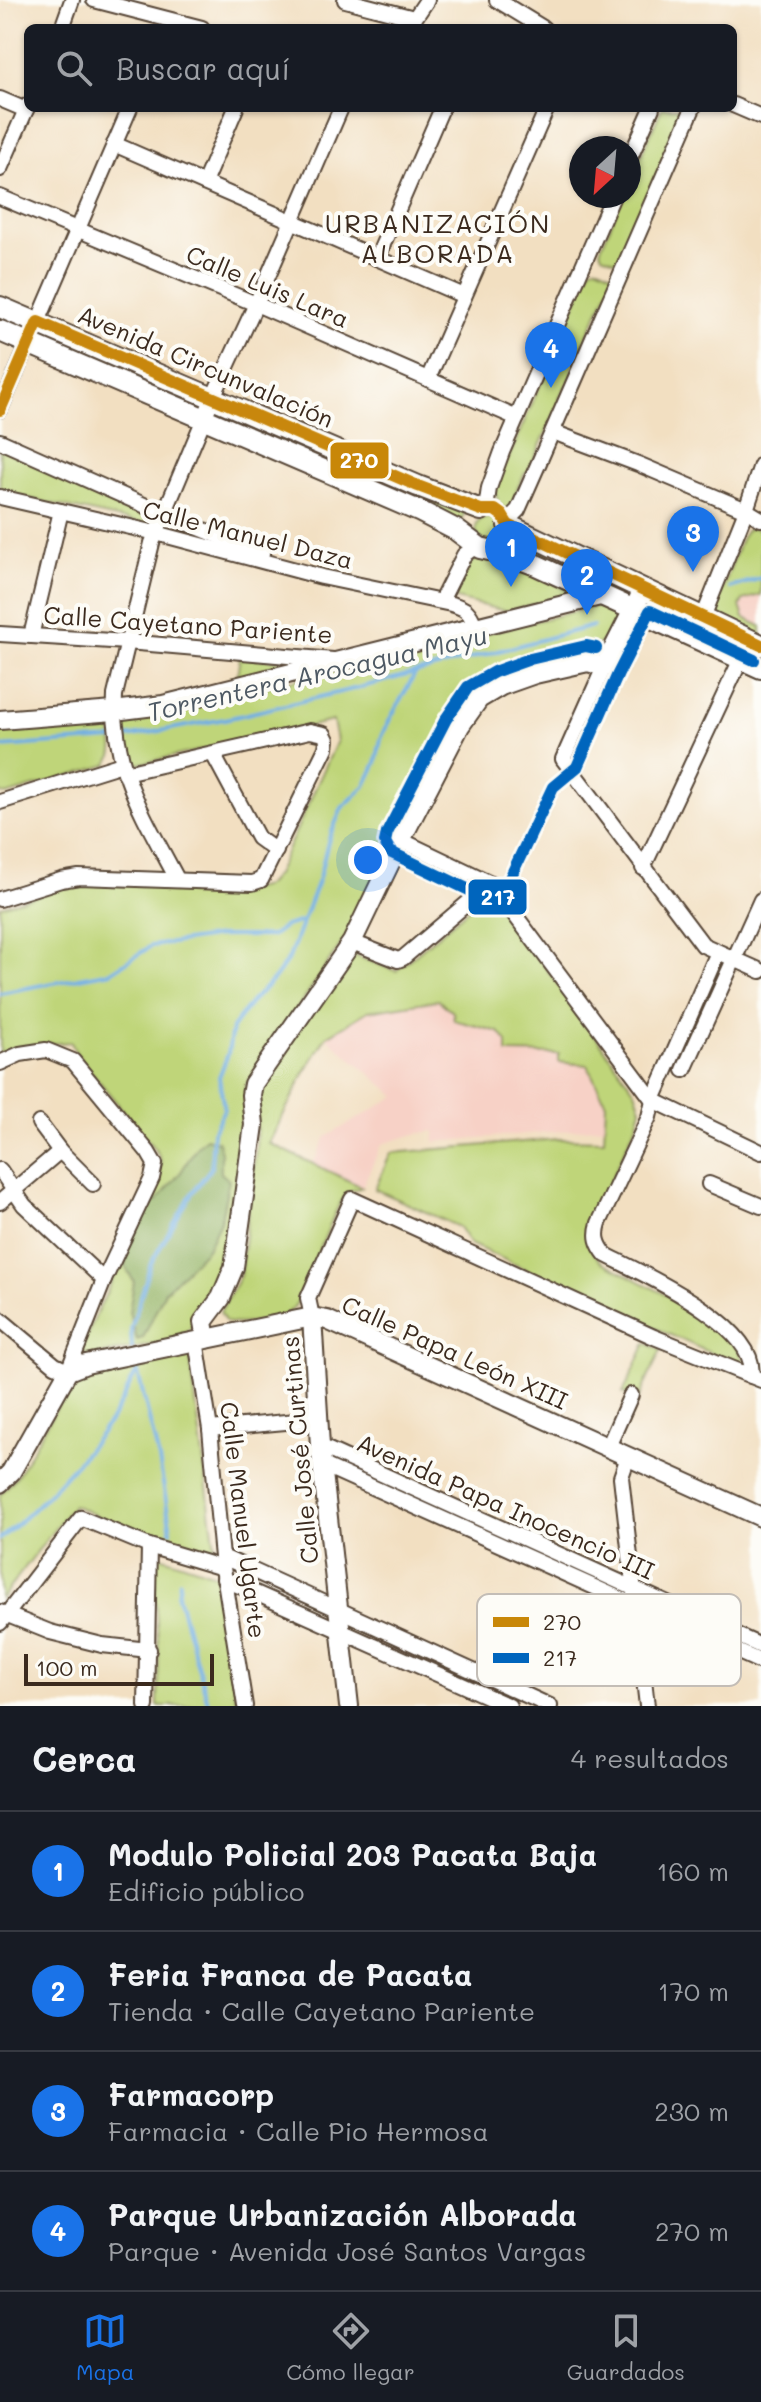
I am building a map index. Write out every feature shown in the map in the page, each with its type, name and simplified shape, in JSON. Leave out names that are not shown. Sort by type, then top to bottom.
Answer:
[{"type":"main road","name":"Avenida Circunvalación","points":[[0,307],[418,486],[484,510]]},
{"type":"main road","name":"Avenida Circunvalación","points":[[0,331],[432,517],[479,545],[536,565],[634,609],[761,645]]},
{"type":"main road","points":[[484,510],[498,512],[507,524],[508,533],[504,542],[479,545],[468,523],[474,514],[484,510]]},
{"type":"main road","name":"Avenida Circunvalación","points":[[507,524],[643,590],[741,659],[761,668]]},
{"type":"street","points":[[63,24],[72,0]]},
{"type":"street","points":[[94,0],[152,7],[165,24]]},
{"type":"street","points":[[345,0],[411,23],[427,0]]},
{"type":"street","points":[[497,0],[536,24]]},
{"type":"street","points":[[0,99],[24,106]]},
{"type":"street","points":[[737,107],[761,117]]},
{"type":"street","points":[[0,169],[25,112]]},
{"type":"street","points":[[0,410],[128,112]]},
{"type":"street","points":[[204,183],[234,112]]},
{"type":"street","points":[[177,879],[130,789],[118,737],[115,695],[156,533],[339,112]]},
{"type":"street","points":[[377,258],[440,112]]},
{"type":"street","points":[[428,379],[545,112]]},
{"type":"street","points":[[640,136],[650,112]]},
{"type":"street","points":[[507,524],[518,510],[553,432],[691,112]]},
{"type":"street","points":[[114,144],[464,296]]},
{"type":"street","name":"Calle Luis Lara","points":[[0,197],[517,418]]},
{"type":"street","points":[[484,510],[489,488],[517,418],[608,208]]},
{"type":"street","points":[[553,432],[638,464],[761,519]]},
{"type":"street","points":[[0,441],[164,514],[322,577]]},
{"type":"street","points":[[698,628],[761,465]]},
{"type":"street","name":"Calle Manuel Daza","points":[[0,497],[156,533],[322,577],[441,601],[470,612],[475,626]]},
{"type":"street","points":[[31,636],[61,511]]},
{"type":"street","points":[[441,601],[464,555],[479,545]]},
{"type":"street","points":[[643,590],[563,759],[703,945],[761,971]]},
{"type":"street","name":"Calle Cayetano Pariente","points":[[0,634],[337,661],[604,595]]},
{"type":"street","points":[[643,868],[741,659]]},
{"type":"street","points":[[0,720],[163,705],[337,661]]},
{"type":"street","name":"Calle Manuel Ugarte","points":[[245,1706],[223,1568],[201,1339],[203,1322],[221,1298],[234,1267],[254,1125],[253,1084],[352,942],[460,726],[479,699],[501,686],[535,674],[588,662],[604,667]]},
{"type":"street","points":[[0,802],[124,768],[213,754],[310,731],[324,734],[327,740],[326,748],[261,880],[252,883],[79,877],[0,899]]},
{"type":"street","points":[[213,754],[258,838],[276,851]]},
{"type":"street","points":[[401,840],[491,883],[653,1100],[761,1152]]},
{"type":"street","points":[[352,942],[398,960],[403,958],[491,883]]},
{"type":"street","points":[[684,1070],[761,900]]},
{"type":"street","points":[[718,952],[596,1234],[599,1246],[606,1255],[695,1301],[729,1324],[744,1340],[752,1357],[756,1378]]},
{"type":"street","points":[[0,1063],[20,1054],[46,1050],[73,1061],[155,1164],[152,1178],[104,1280],[68,1371],[11,1472],[0,1482]]},
{"type":"street","points":[[39,1123],[60,1151],[93,1184]]},
{"type":"street","points":[[0,1202],[60,1151]]},
{"type":"street","points":[[0,1170],[24,1205],[104,1280]]},
{"type":"street","points":[[709,1184],[761,1206]]},
{"type":"street","name":"Calle José Curtinas","points":[[349,1706],[320,1446],[312,1317],[308,1298],[352,1199],[654,1337],[756,1378]]},
{"type":"street","name":"Calle Papa León XIII","points":[[68,1371],[126,1355],[312,1317],[327,1320],[761,1517]]},
{"type":"street","points":[[0,1319],[55,1365],[68,1371]]},
{"type":"street","points":[[608,1447],[631,1395]]},
{"type":"street","points":[[210,1429],[318,1419]]},
{"type":"street","name":"Avenida Papa Inocencio III","points":[[320,1446],[647,1594]]},
{"type":"street","points":[[628,1457],[621,1477],[634,1594]]},
{"type":"street","name":"Avenida Papa Inocencio III","points":[[323,1465],[613,1594]]},
{"type":"street","points":[[149,1650],[102,1645],[2,1617],[81,1518],[149,1546],[223,1568],[338,1609],[477,1673]]},
{"type":"street","points":[[146,1706],[149,1546]]},
{"type":"street","points":[[223,1568],[341,1632],[509,1706]]},
{"type":"street","name":"Avenida Papa Inocencio III","points":[[741,1637],[761,1646]]},
{"type":"street","name":"Avenida Papa Inocencio III","points":[[741,1653],[761,1662]]},
{"type":"street","points":[[506,1686],[550,1706]]},
{"type":"street","points":[[645,1686],[647,1706]]},
{"type":"shaded area","points":[[761,595],[761,626],[744,618],[740,606],[743,600]]},
{"type":"shaded area","points":[[438,1000],[453,1012],[454,1021],[499,1032],[507,1042],[507,1053],[559,1054],[560,1062],[587,1065],[606,1103],[605,1127],[435,1142],[435,1131],[415,1134],[382,1144],[362,1187],[313,1164],[326,1137],[396,1096],[326,1037],[368,1011]]},
{"type":"green space","points":[[660,112],[687,112],[619,262],[602,255],[600,250],[618,208],[641,208],[641,156]]},
{"type":"green space","points":[[597,266],[616,275],[572,366],[572,374],[528,472],[517,489],[511,513],[499,504],[495,489],[591,268]]},
{"type":"green space","points":[[218,406],[465,512],[459,525],[214,414]]},
{"type":"green space","points":[[0,448],[150,512],[151,522],[148,525],[0,492]]},
{"type":"green space","points":[[488,517],[499,524],[500,529],[493,540],[488,541],[477,534],[476,529],[483,518]]},
{"type":"green space","points":[[752,528],[761,531],[761,595],[743,600],[740,606],[744,618],[761,626],[761,639],[716,615],[715,611],[741,539]]},
{"type":"green space","points":[[515,539],[633,593],[630,600],[512,546]]},
{"type":"green space","points":[[496,558],[575,592],[575,595],[505,611],[456,599],[453,593],[466,563]]},
{"type":"green space","points":[[605,606],[612,610],[614,625],[606,638],[592,648],[500,680],[477,692],[345,938],[245,1086],[250,1122],[229,1270],[214,1297],[189,1330],[167,1342],[76,1359],[154,1189],[161,1162],[157,1152],[76,1053],[71,1042],[22,1046],[0,1054],[0,906],[81,883],[254,889],[266,886],[276,875],[337,741],[333,721],[134,765],[128,759],[123,721],[126,716],[270,686]]},
{"type":"green space","points":[[240,657],[303,663],[236,681]]},
{"type":"green space","points":[[103,718],[109,722],[113,744],[107,765],[6,795],[0,793],[0,727]]},
{"type":"green space","points":[[487,893],[493,895],[635,1091],[641,1108],[593,1220],[591,1237],[594,1253],[602,1262],[727,1326],[746,1365],[741,1367],[470,1244],[459,1227],[375,1189],[391,1153],[559,1139],[604,1140],[606,1103],[587,1065],[559,1062],[559,1054],[507,1053],[507,1042],[499,1032],[454,1020],[453,1012],[438,1000],[368,1011],[326,1037],[269,1143],[362,1187],[346,1193],[291,1310],[269,1319],[240,1323],[226,1322],[220,1312],[240,1276],[256,1148],[258,1088],[350,954],[396,971]]},
{"type":"green space","points":[[206,1138],[218,1141],[221,1173],[229,1180],[221,1219],[207,1249],[165,1291],[143,1338],[137,1340],[129,1312],[134,1282],[125,1266],[128,1238],[139,1212],[150,1207],[163,1194]]},
{"type":"green space","points":[[646,1343],[661,1350],[638,1400],[623,1393]]},
{"type":"green space","points":[[189,1351],[216,1556],[155,1542],[73,1505],[0,1600],[0,1495],[17,1476],[73,1380],[82,1374]]},
{"type":"green space","points":[[355,1468],[602,1579],[600,1584],[353,1473]]},
{"type":"green space","points":[[154,1554],[218,1575],[237,1706],[158,1706]]},
{"type":"waterway","name":"Torrentera Arocagua Mayu","points":[[730,588],[761,578]]},
{"type":"waterway","name":"Torrentera Arocagua Mayu","points":[[122,738],[230,718],[362,687],[593,626]]},
{"type":"waterway","points":[[132,1349],[131,1329],[151,1263],[192,1193],[211,1168],[213,1132],[224,1109],[219,1077],[228,1054],[232,1028],[289,958],[342,808],[365,786],[376,763],[381,739],[415,674]]},
{"type":"waterway","name":"Torrentera Arocagua Mayu","points":[[0,747],[113,739]]},
{"type":"waterway","points":[[0,993],[111,972],[151,946],[220,936],[272,936],[285,926],[303,921]]},
{"type":"waterway","points":[[135,1361],[159,1459],[171,1531]]},
{"type":"waterway","points":[[0,1539],[60,1482],[87,1451],[112,1418],[136,1373]]},
{"type":"waterway","points":[[180,1581],[178,1596],[209,1706]]},
{"type":"transit line","name":"270","points":[[0,410],[38,322],[418,486],[481,510],[495,510],[508,525],[761,645]]},
{"type":"transit line","name":"217","points":[[596,648],[586,646],[530,659],[494,672],[468,687],[446,719],[387,833],[385,842],[390,852],[486,898],[502,895],[553,787],[577,767],[650,611],[754,660]]},
{"type":"place","name":"Parque Urbanización Alborada","points":[[551,388]]},
{"type":"place","name":"Farmacorp","points":[[693,572]]},
{"type":"place","name":"Modulo Policial 203 Pacata Baja","points":[[511,587]]},
{"type":"place","name":"Feria Franca de Pacata","points":[[587,615]]},
{"type":"district","name":"URBANIZACIÓN ALBORADA","points":[[438,238]]}]
